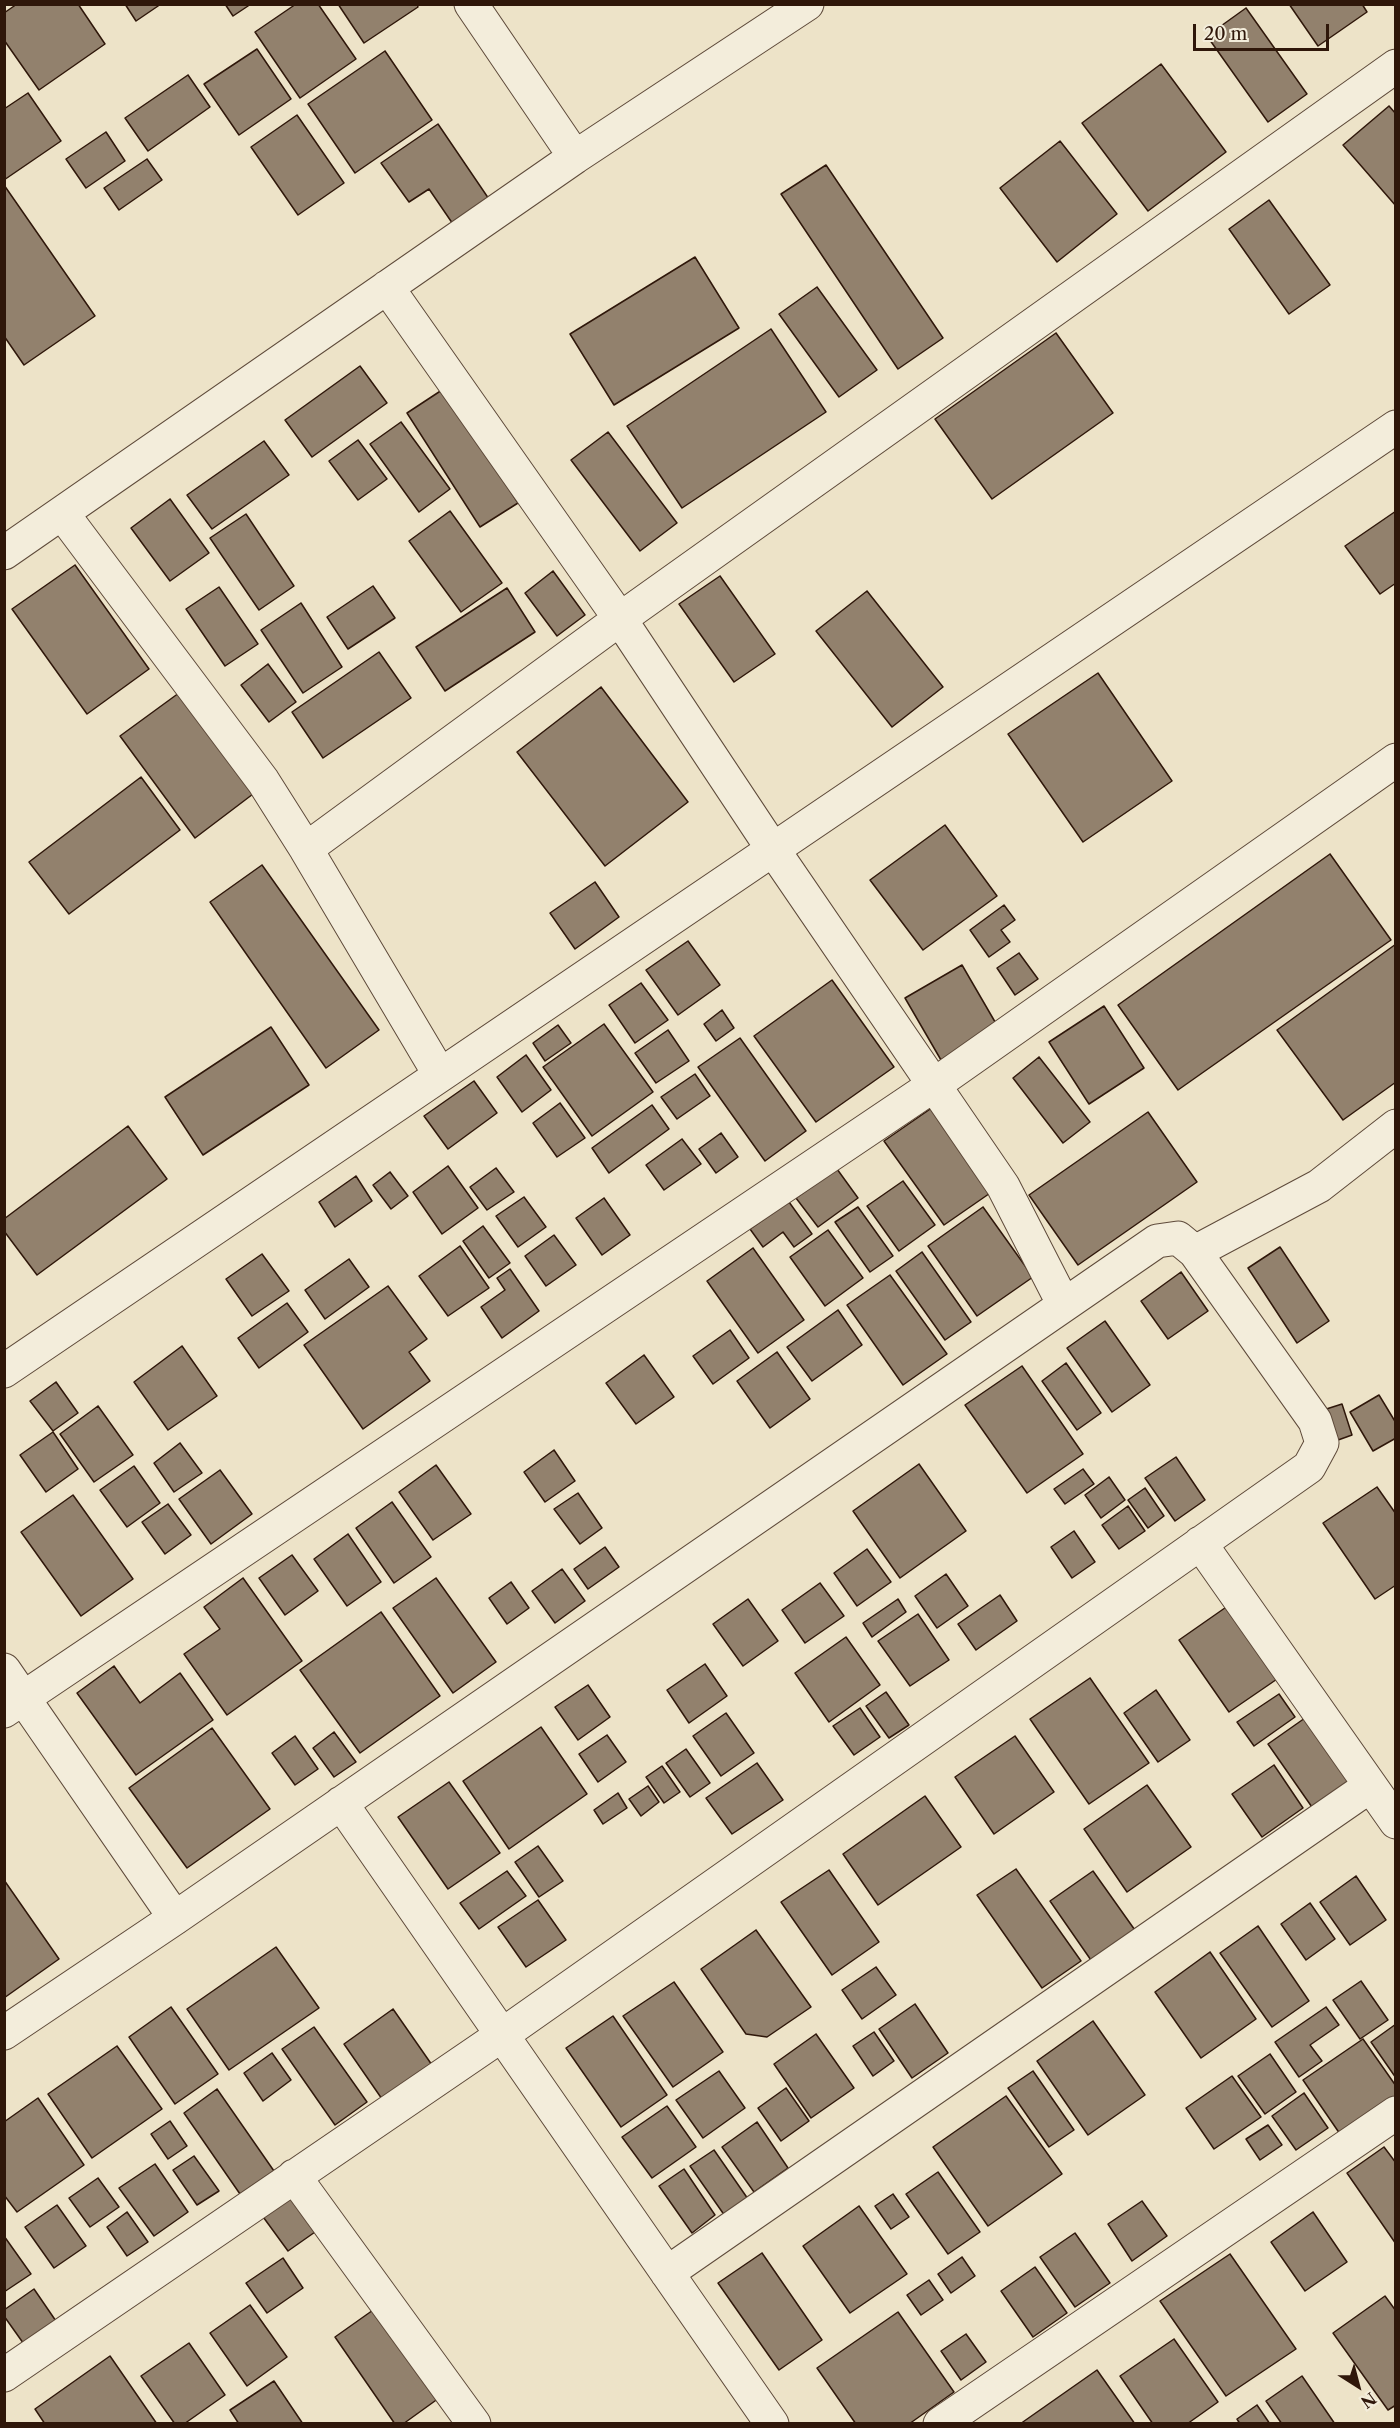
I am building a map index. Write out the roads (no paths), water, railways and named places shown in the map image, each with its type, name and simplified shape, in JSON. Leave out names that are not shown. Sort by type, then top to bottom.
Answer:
[{"type":"street","points":[[471,4],[575,157]]},
{"type":"street","points":[[4,553],[575,157],[807,4]]},
{"type":"street","points":[[306,849],[620,620],[1395,66]]},
{"type":"street","points":[[387,286],[620,620],[772,848],[1003,1186],[1064,1305]]},
{"type":"street","points":[[4,1371],[1395,427]]},
{"type":"street","points":[[62,513],[262,781],[306,849],[440,1075]]},
{"type":"street","points":[[14,1704],[934,1085],[1395,760]]},
{"type":"street","points":[[1195,1252],[1318,1186],[1395,1126]]},
{"type":"street","points":[[4,2033],[175,1918],[1157,1241],[1178,1238],[1195,1252],[1315,1421],[1322,1443],[1309,1467],[502,2035],[4,2375]]},
{"type":"street","points":[[1200,1543],[1395,1822]]},
{"type":"street","points":[[4,1670],[14,1704],[175,1918]]},
{"type":"street","points":[[668,2273],[1370,1786]]},
{"type":"street","points":[[341,1803],[772,2424]]},
{"type":"street","points":[[940,2424],[1395,2113]]},
{"type":"street","points":[[294,2176],[467,2421]]}]
